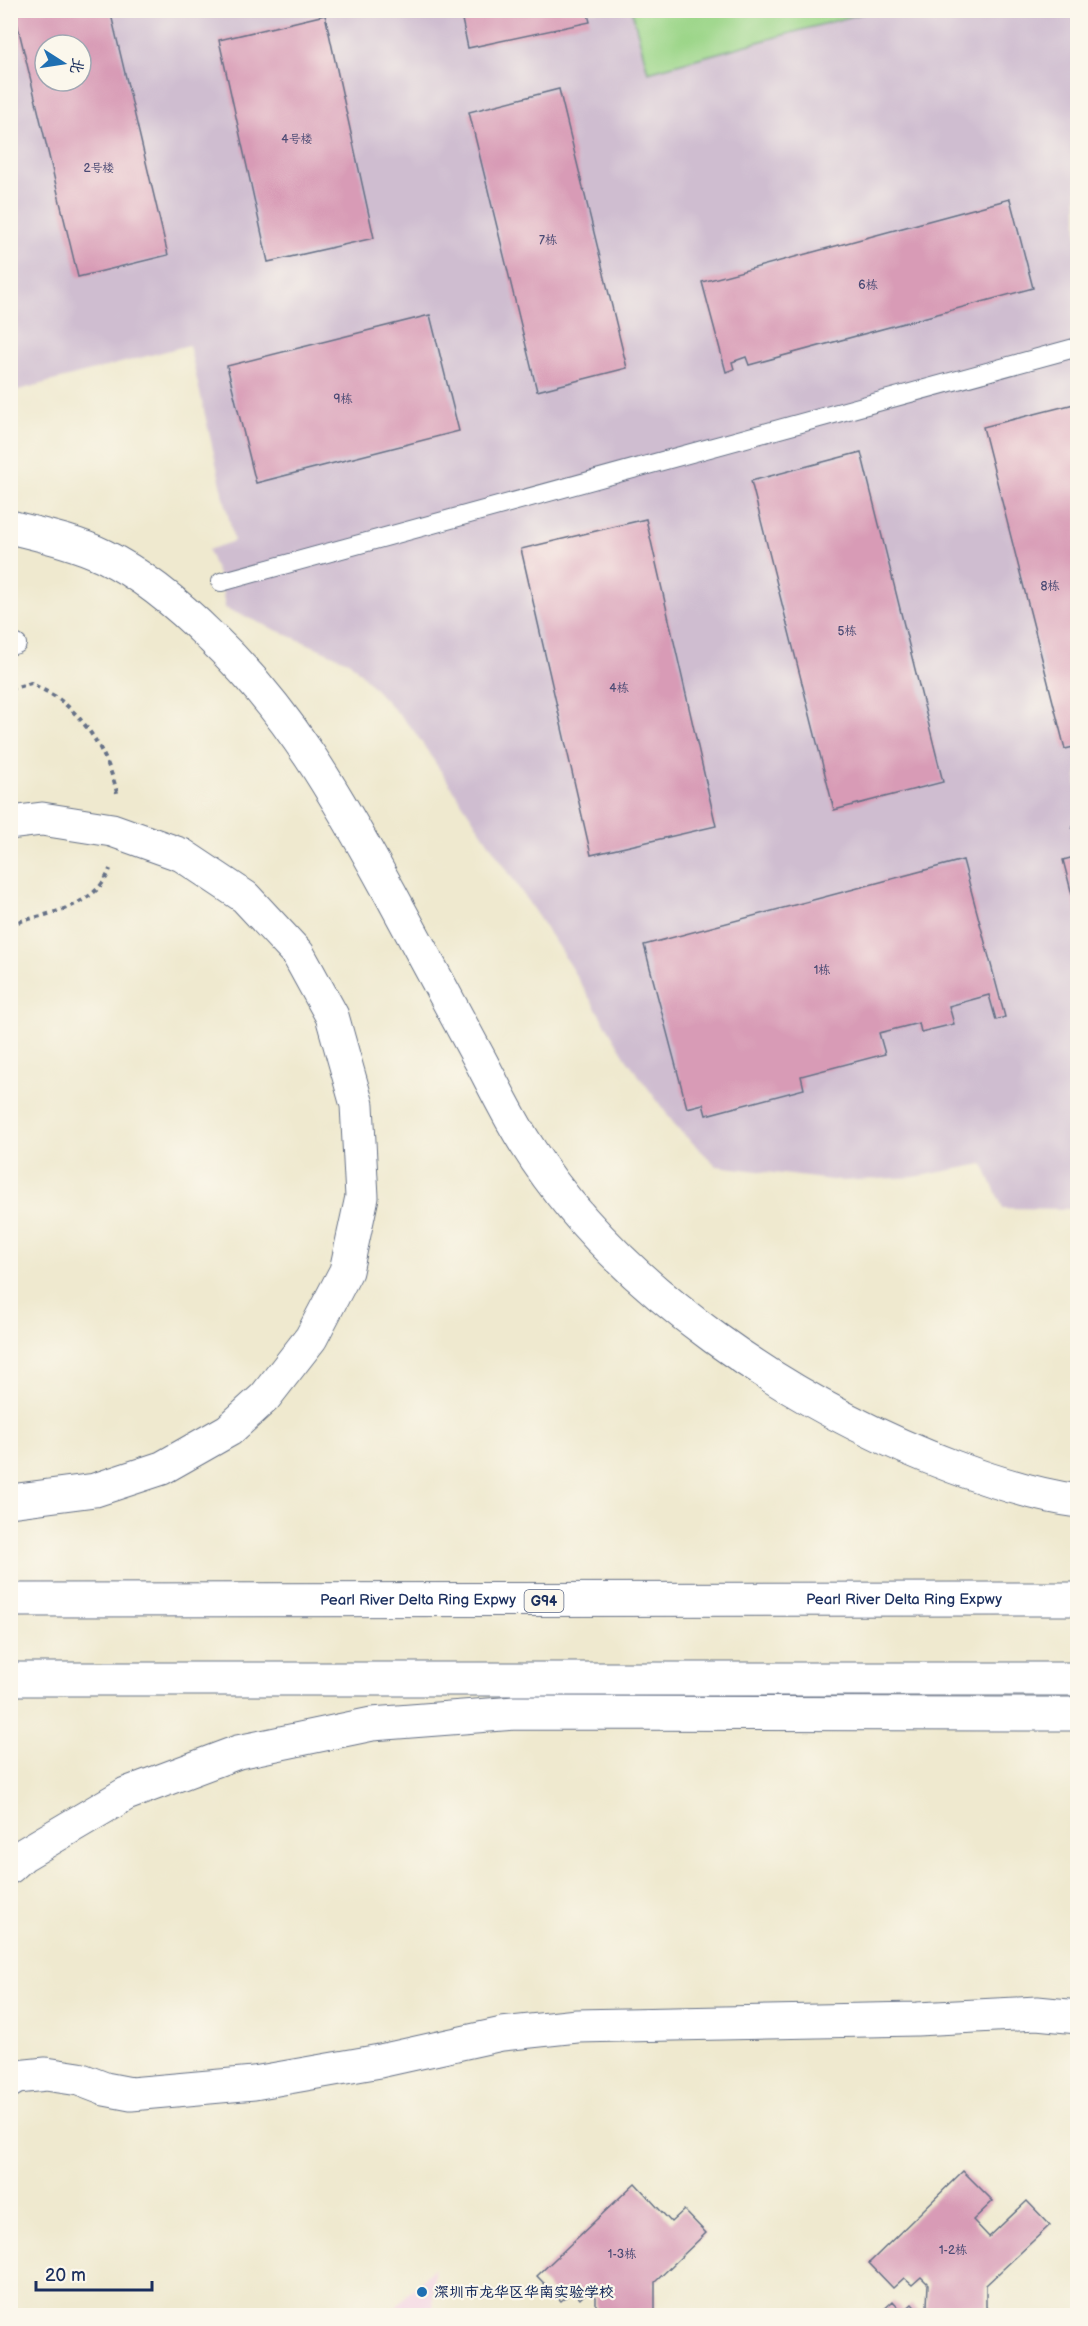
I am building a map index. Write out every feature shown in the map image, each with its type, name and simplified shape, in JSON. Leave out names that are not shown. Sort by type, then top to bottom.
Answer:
[{"type":"main road","points":[[10,527],[56,538],[103,555],[145,580],[185,611],[221,646],[270,700],[308,750],[339,801],[525,1143],[583,1221],[621,1260],[720,1341],[779,1380],[845,1418],[914,1452],[982,1477],[1050,1497],[1077,1501]]},
{"type":"main road","points":[[10,823],[42,819],[112,830],[182,855],[245,897],[298,954],[332,1016],[357,1105],[362,1197],[346,1271],[311,1338],[265,1397],[229,1430],[162,1468],[95,1490],[10,1502]]},
{"type":"main road","name":"Pearl River Delta Ring Expwy","points":[[10,1600],[1077,1599]]},
{"type":"main road","points":[[10,1679],[1077,1679]]},
{"type":"main road","points":[[10,1867],[23,1855],[126,1794],[238,1752],[372,1724],[515,1713],[1077,1714]]},
{"type":"main road","points":[[10,2081],[17,2077],[46,2074],[79,2079],[105,2089],[131,2094],[254,2083],[380,2061],[502,2034],[577,2026],[917,2019],[1037,2013],[1077,2017]]},
{"type":"lane","points":[[220,582],[1077,347]]},
{"type":"path","points":[[10,689],[31,683],[56,697],[82,722],[102,751],[112,772],[119,800]]},
{"type":"path","points":[[10,924],[63,909],[82,900],[103,883],[114,860]]},
{"type":"shaded area","points":[[11,11],[632,11],[648,72],[871,11],[1077,11],[1077,1209],[1003,1208],[983,1164],[914,1177],[840,1181],[717,1166],[677,1128],[626,1058],[559,948],[414,731],[350,662],[225,608],[221,582],[208,550],[234,541],[189,345],[11,392]]},
{"type":"shaded area","name":"深圳市龙华区华南实验学校","points":[[434,2268],[433,2315],[387,2315]]},
{"type":"green space","points":[[632,10],[871,11],[648,72]]},
{"type":"building","points":[[14,10],[110,10],[168,255],[78,277],[34,93],[93,93],[93,33],[33,33],[33,89]]},
{"type":"building","points":[[460,10],[587,10],[590,22],[468,48]]},
{"type":"building","points":[[325,15],[374,238],[268,262],[219,40]]},
{"type":"building","points":[[559,89],[627,368],[537,391],[469,112]]},
{"type":"building","points":[[1010,199],[1033,288],[749,365],[746,357],[732,362],[734,369],[726,372],[702,282]]},
{"type":"building","points":[[430,315],[459,431],[256,483],[227,366]]},
{"type":"building","points":[[1078,403],[1078,746],[1065,749],[983,427]]},
{"type":"building","points":[[861,452],[943,782],[834,810],[751,481]]},
{"type":"building","points":[[646,519],[716,826],[591,855],[521,549]]},
{"type":"building","points":[[1078,825],[1078,847],[1077,847],[1072,827]]},
{"type":"building","points":[[1078,856],[1078,914],[1077,914],[1063,860]]},
{"type":"building","points":[[963,860],[1005,1017],[996,1020],[989,995],[949,1006],[954,1024],[921,1032],[919,1023],[879,1033],[885,1054],[801,1076],[804,1089],[706,1115],[703,1104],[687,1108],[644,945]]},
{"type":"building","points":[[963,2171],[993,2201],[973,2220],[989,2237],[1027,2201],[1050,2225],[986,2285],[986,2307],[994,2316],[877,2316],[893,2301],[903,2312],[912,2304],[920,2313],[927,2306],[928,2284],[921,2277],[912,2285],[904,2278],[893,2288],[869,2263]]},
{"type":"building","points":[[635,2183],[671,2222],[684,2210],[706,2233],[655,2282],[655,2316],[596,2316],[596,2297],[589,2290],[580,2299],[573,2291],[561,2301],[537,2276]]},
{"type":"place","name":"深圳市龙华区华南实验学校","points":[[422,2292]]}]
